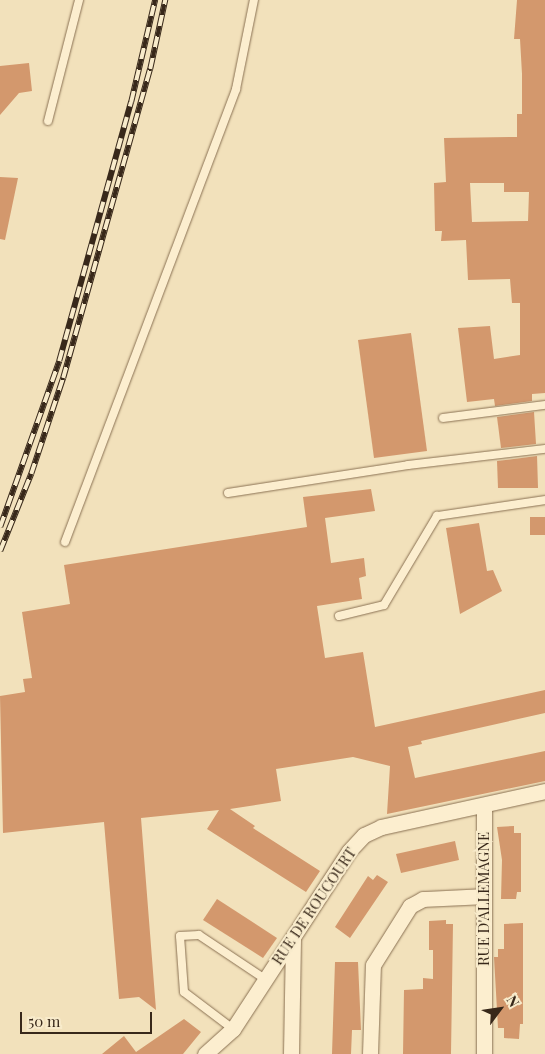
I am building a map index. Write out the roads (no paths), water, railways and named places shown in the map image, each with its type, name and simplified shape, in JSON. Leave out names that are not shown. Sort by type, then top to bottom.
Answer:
[{"type":"street","name":"RUE DE ROUCOURT","points":[[205,1054],[233,1029],[349,851],[369,832],[545,791]]},
{"type":"street","name":"RUE D'ALLEMAGNE","points":[[484,804],[484,1054]]},
{"type":"street","points":[[370,1054],[373,965],[410,906],[423,899],[484,896]]},
{"type":"street","points":[[291,1054],[293,937]]},
{"type":"lane","points":[[48,121],[79,0]]},
{"type":"lane","points":[[66,542],[236,89],[254,0]]},
{"type":"lane","points":[[443,418],[545,405]]},
{"type":"lane","points":[[228,493],[408,465],[545,449]]},
{"type":"lane","points":[[339,616],[384,605],[437,516],[545,500]]},
{"type":"lane","points":[[233,1029],[184,992],[180,936],[199,935],[265,979]]},
{"type":"railway","points":[[0,527],[59,361],[131,102],[155,0]]},
{"type":"railway","points":[[0,551],[31,474],[63,378],[150,69],[165,0]]}]
